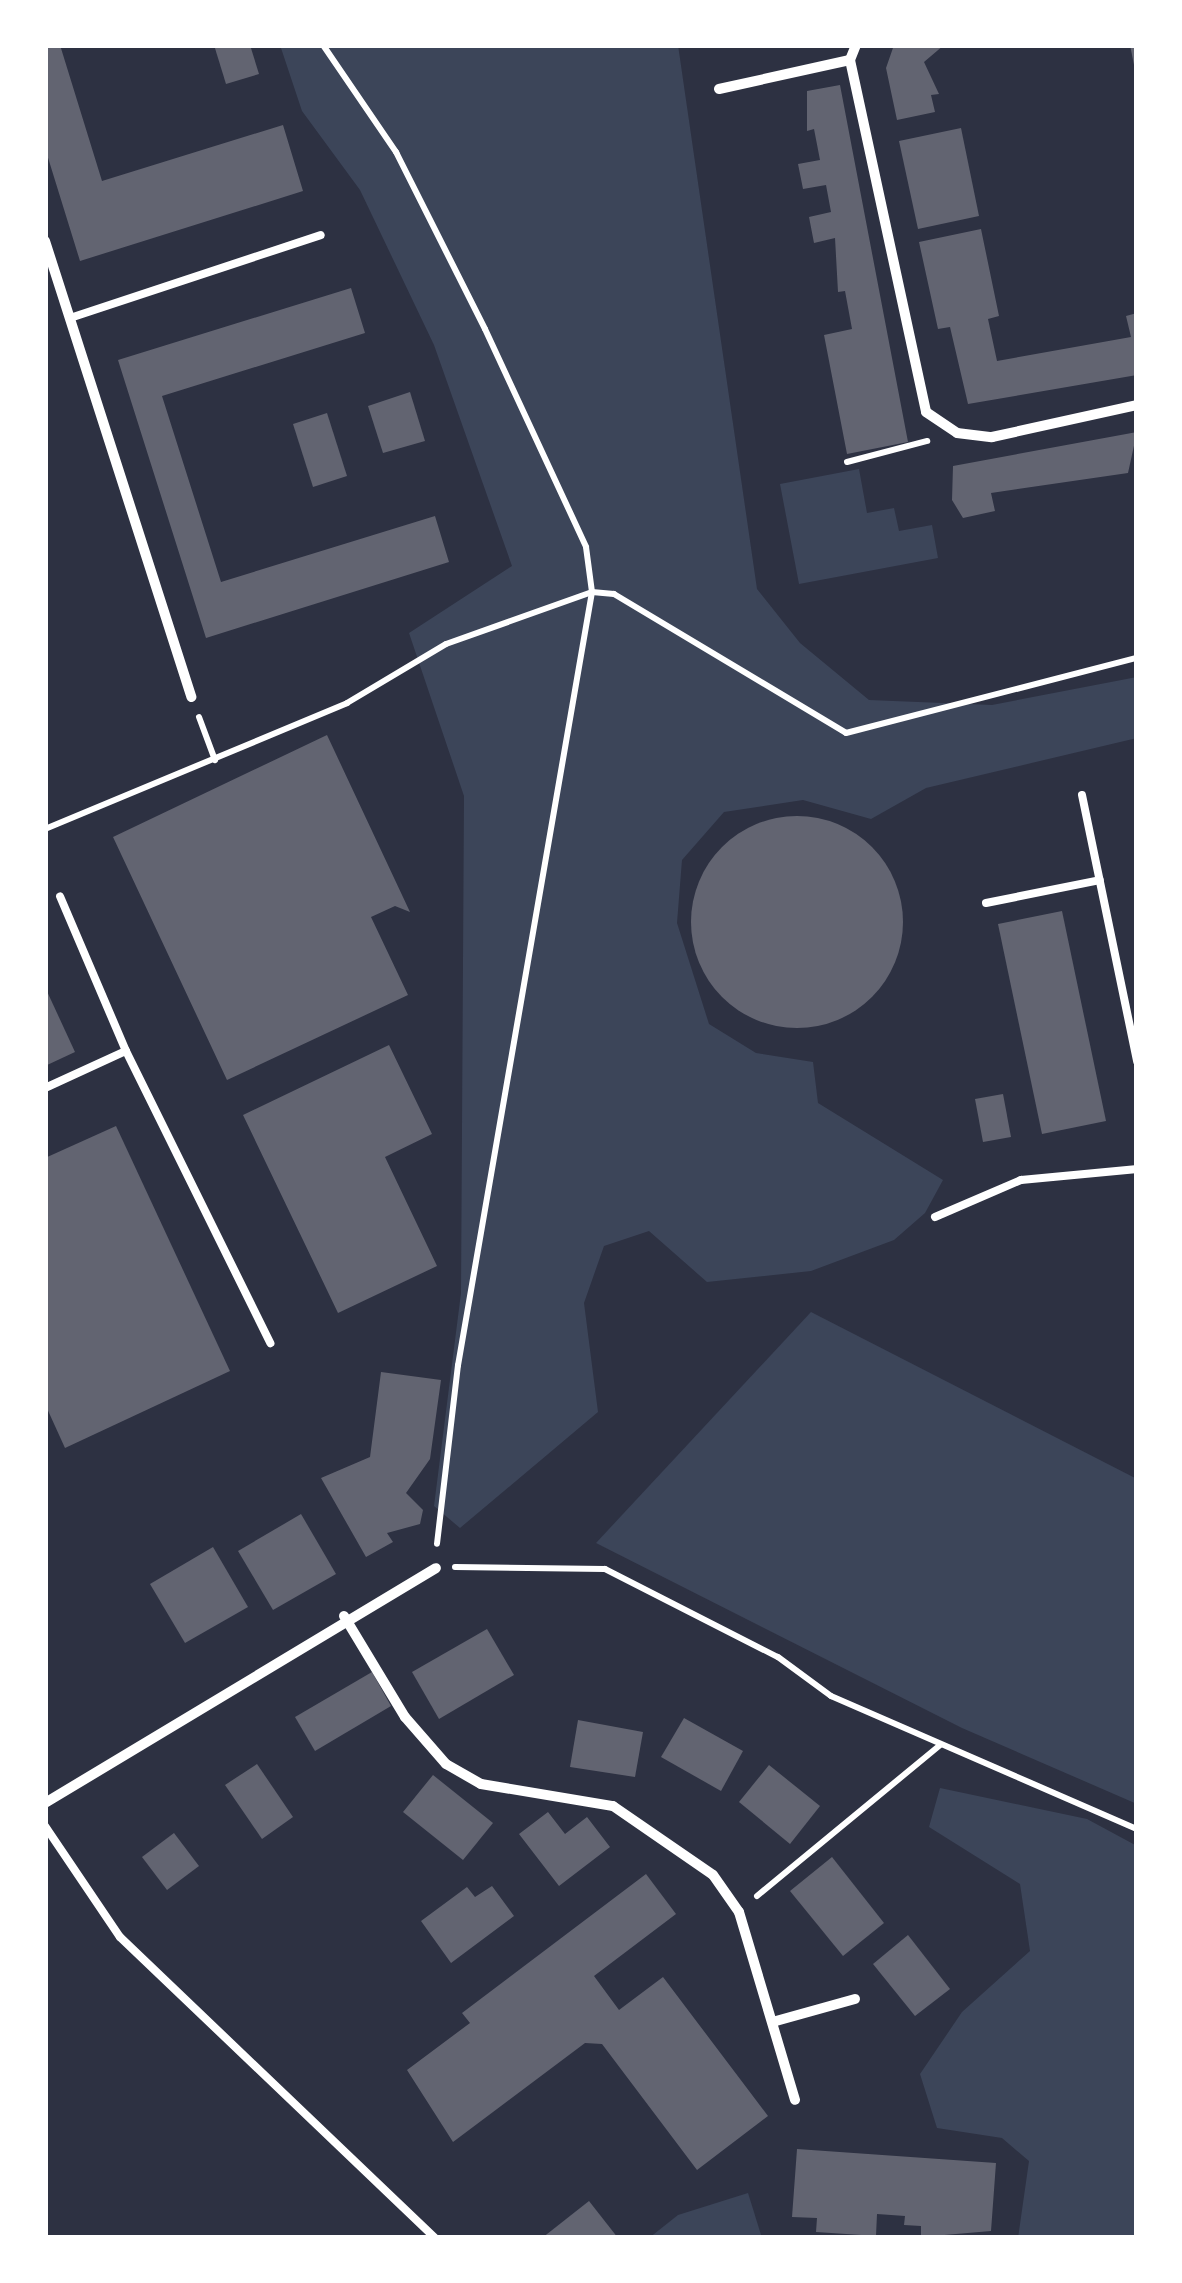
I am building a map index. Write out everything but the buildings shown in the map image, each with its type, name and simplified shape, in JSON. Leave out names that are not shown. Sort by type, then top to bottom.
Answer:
[{"type":"street","points":[[856,45],[850,60],[926,412],[940,421],[992,438],[1137,406]]},
{"type":"street","points":[[719,89],[850,60]]},
{"type":"street","points":[[45,241],[191,697]]},
{"type":"street","points":[[45,1803],[344,1616],[436,1568]]},
{"type":"street","points":[[344,1616],[405,1717],[446,1764],[481,1784],[613,1806],[713,1875],[739,1912],[776,2021],[796,2100]]},
{"type":"street","points":[[776,2021],[856,1998]]},
{"type":"lane","points":[[70,318],[321,235]]},
{"type":"lane","points":[[1082,794],[1137,1061]]},
{"type":"lane","points":[[986,903],[1100,880]]},
{"type":"lane","points":[[60,896],[126,1051],[270,1343]]},
{"type":"lane","points":[[45,1088],[126,1051]]},
{"type":"lane","points":[[934,1217],[1021,1180],[1137,1169]]},
{"type":"lane","points":[[45,1826],[120,1937],[397,2192],[435,2238]]},
{"type":"path","points":[[323,45],[396,152],[485,329],[586,547],[592,592],[458,1365],[436,1568],[605,1569],[778,1658],[831,1696],[1137,1829]]},
{"type":"path","points":[[847,462],[925,443],[940,421]]},
{"type":"path","points":[[45,829],[347,703],[446,644],[592,592],[614,594],[846,733],[1137,658]]},
{"type":"path","points":[[191,697],[214,760]]},
{"type":"path","points":[[739,1912],[941,1744]]},
{"type":"shaded area","points":[[280,45],[678,45],[757,589],[800,643],[869,700],[992,705],[1137,677],[1137,738],[926,788],[871,819],[803,800],[724,812],[682,860],[677,923],[709,1024],[756,1053],[813,1062],[818,1103],[943,1180],[925,1213],[894,1240],[811,1271],[707,1282],[649,1231],[604,1246],[584,1303],[598,1412],[460,1528],[434,1506],[461,1293],[464,796],[409,633],[512,566],[434,345],[360,190],[302,111]]},
{"type":"shaded area","points":[[859,469],[867,513],[894,508],[899,531],[932,525],[938,558],[799,584],[780,484]]},
{"type":"shaded area","points":[[811,1312],[1137,1479],[1137,1804],[962,1728],[596,1543]]},
{"type":"shaded area","points":[[940,1788],[1087,1819],[1137,1846],[1137,2238],[1018,2238],[1029,2161],[1002,2138],[937,2128],[920,2074],[962,2012],[1030,1951],[1020,1884],[929,1827]]},
{"type":"shaded area","points":[[748,2193],[762,2238],[649,2238],[678,2215]]}]
